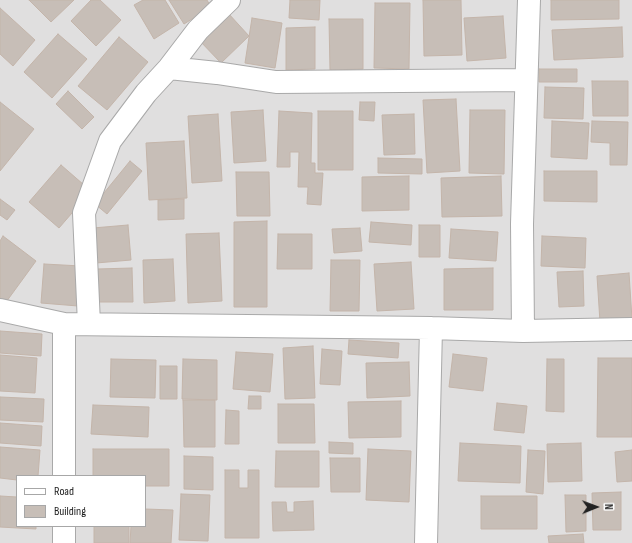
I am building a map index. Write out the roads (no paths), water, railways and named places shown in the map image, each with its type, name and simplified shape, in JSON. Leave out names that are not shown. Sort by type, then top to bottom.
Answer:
[{"type":"street","points":[[523,330],[522,224],[528,0]]},
{"type":"street","points":[[89,324],[84,213],[110,141],[146,93],[169,68],[198,30],[225,1]]},
{"type":"street","points":[[169,68],[217,73],[276,82],[526,80]]},
{"type":"street","points":[[0,310],[64,324],[523,330],[632,329]]},
{"type":"street","points":[[64,324],[64,475]]},
{"type":"street","points":[[426,543],[431,328]]},
{"type":"street","points":[[64,527],[64,543]]}]
